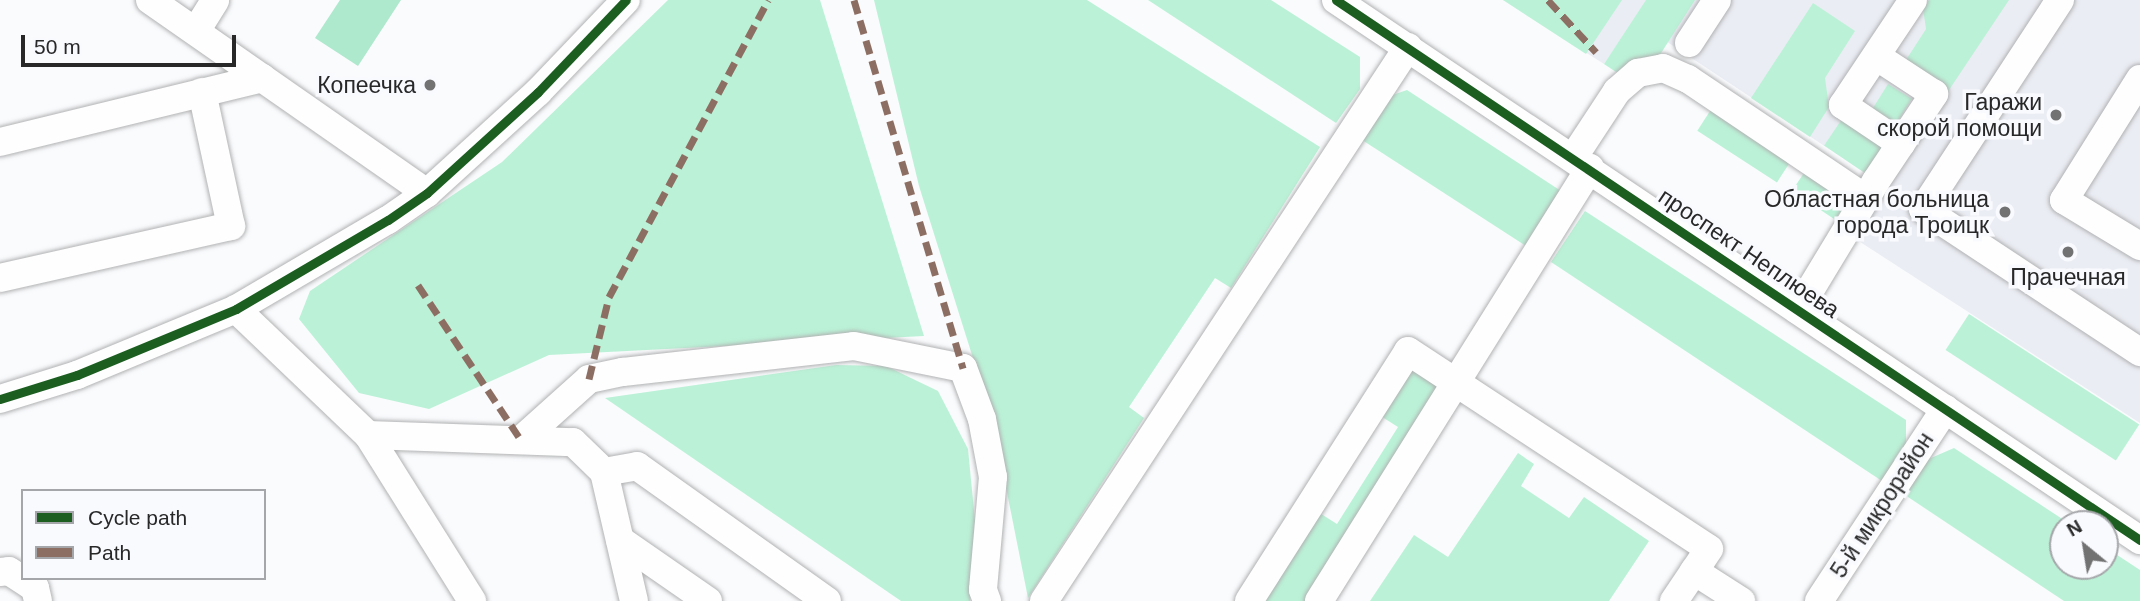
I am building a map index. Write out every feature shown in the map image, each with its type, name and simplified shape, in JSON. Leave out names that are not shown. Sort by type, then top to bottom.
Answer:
[{"type":"street","points":[[196,31],[215,0]]},
{"type":"street","points":[[0,398],[78,375],[236,309],[314,265],[427,193],[538,92],[626,0]]},
{"type":"street","name":"проспект Неплюева","points":[[1336,0],[2140,540]]},
{"type":"street","points":[[1689,43],[1717,0]]},
{"type":"street","points":[[1901,144],[1843,105],[1913,0]]},
{"type":"street","points":[[2060,0],[1923,209],[2140,352]]},
{"type":"street","points":[[153,1],[427,193]]},
{"type":"street","points":[[1044,601],[1408,47]]},
{"type":"street","points":[[1798,310],[1866,198],[1934,94],[1876,56]]},
{"type":"street","points":[[1319,601],[1457,381],[1582,163],[1617,91],[1638,73],[1650,68],[1676,72],[1866,198]]},
{"type":"street","points":[[0,142],[262,78]]},
{"type":"street","points":[[2140,79],[2064,200],[2140,246]]},
{"type":"street","points":[[0,278],[231,226],[202,93]]},
{"type":"street","points":[[236,309],[368,435],[472,601]]},
{"type":"street","points":[[521,440],[589,379],[623,372],[854,346],[963,368],[982,419],[993,477],[984,590],[987,601]]},
{"type":"street","points":[[1249,601],[1408,351],[1709,549],[1674,601]]},
{"type":"street","name":"5-й микрорайон","points":[[1819,601],[1945,409]]},
{"type":"street","points":[[368,435],[573,442],[604,472],[634,601]]},
{"type":"street","points":[[604,472],[637,466],[827,601]]},
{"type":"street","points":[[620,540],[708,601]]},
{"type":"street","points":[[0,572],[9,570],[21,578]]},
{"type":"street","points":[[1694,571],[1741,601]]},
{"type":"street","points":[[23,580],[35,588],[38,601]]},
{"type":"shaded area","name":"Областная больница города Троицк","points":[[1503,0],[2140,0],[2140,423],[1854,238],[1885,186],[1634,20],[1604,64]]},
{"type":"green space","points":[[340,0],[401,0],[358,66],[315,38]]},
{"type":"green space","points":[[668,0],[820,0],[924,336],[549,355],[429,409],[359,393],[299,319],[310,291],[502,162]]},
{"type":"green space","points":[[874,0],[1087,0],[1320,147],[1231,288],[1215,278],[1129,407],[1144,418],[1028,598],[993,422],[919,186]]},
{"type":"green space","points":[[1148,0],[1271,0],[1360,57],[1360,89],[1336,123]]},
{"type":"green space","points":[[1503,0],[1622,0],[1586,54]]},
{"type":"green space","points":[[1646,0],[1695,0],[1656,61],[1622,76],[1604,64]]},
{"type":"green space","points":[[1929,0],[2009,0],[1947,93],[1904,63],[1926,29],[1923,9]]},
{"type":"green space","points":[[1813,3],[1855,31],[1825,78],[1829,107],[1810,137],[1751,98]]},
{"type":"green space","points":[[1888,84],[1912,99],[1895,125],[1872,110]]},
{"type":"green space","points":[[1407,90],[1561,191],[1526,246],[1359,138],[1381,99]]},
{"type":"green space","points":[[1712,108],[1792,160],[1777,182],[1697,131]]},
{"type":"green space","points":[[1842,119],[1883,147],[1866,173],[1824,146]]},
{"type":"green space","points":[[1806,170],[1849,199],[1835,220],[1792,191]]},
{"type":"green space","points":[[1585,211],[1906,420],[1906,453],[1885,483],[1551,262]]},
{"type":"green space","points":[[1969,314],[2139,425],[2116,461],[1946,350]]},
{"type":"green space","points":[[1411,364],[1446,385],[1311,601],[1262,601],[1318,512],[1337,524],[1398,427],[1379,415]]},
{"type":"green space","points":[[836,365],[886,366],[938,391],[968,449],[975,521],[970,601],[901,601],[605,398]]},
{"type":"green space","points":[[1954,448],[2049,510],[2049,580],[2119,580],[2119,556],[2140,570],[2140,601],[2064,601],[1902,493],[1924,461]]},
{"type":"green space","points":[[1518,453],[1534,464],[1521,486],[1569,518],[1584,497],[1649,541],[1609,601],[1370,601],[1414,535],[1448,557]]},
{"type":"marked path","points":[[589,379],[609,297],[768,0]]},
{"type":"marked path","points":[[854,0],[963,368]]},
{"type":"marked path","points":[[1548,0],[1596,52]]},
{"type":"marked path","points":[[418,285],[521,440]]},
{"type":"cycle path","points":[[0,399],[77,375],[236,309],[388,220],[427,193],[538,92],[626,0]]},
{"type":"cycle path","points":[[1336,0],[2140,540]]},
{"type":"place","name":"Копеечка","points":[[430,85]]},
{"type":"place","name":"Гаражи скорой помощи","points":[[2056,115]]},
{"type":"place","name":"Областная больница города Троицк","points":[[2005,212]]},
{"type":"place","name":"Прачечная","points":[[2068,252]]}]
